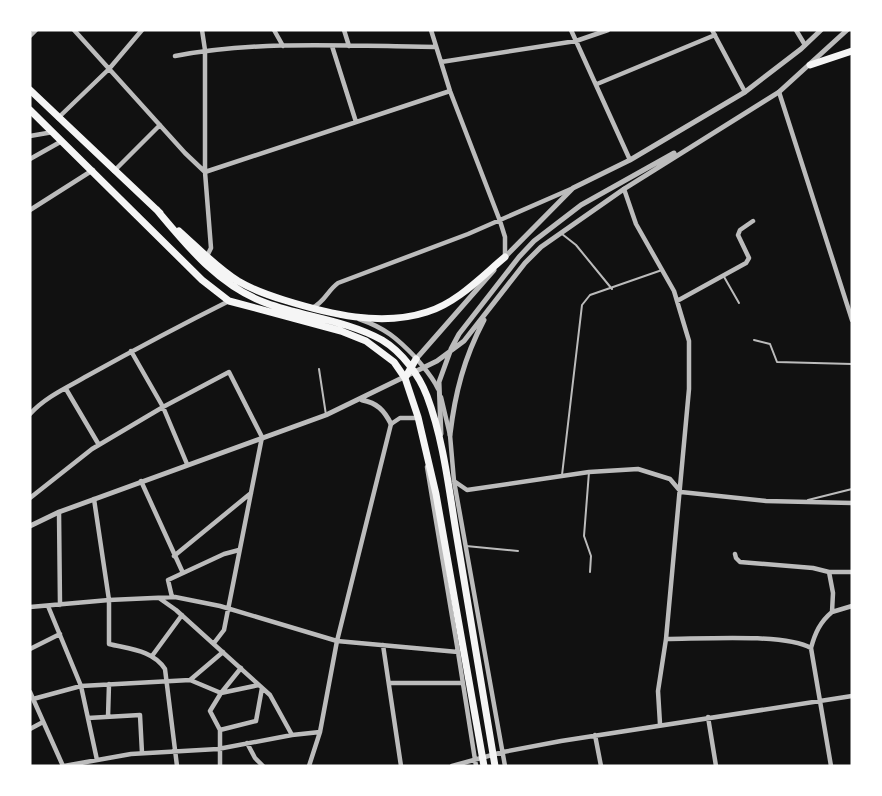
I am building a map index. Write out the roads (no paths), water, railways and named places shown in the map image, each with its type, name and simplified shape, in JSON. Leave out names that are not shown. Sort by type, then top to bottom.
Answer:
[{"type":"main road","points":[[810,65],[852,51]]},
{"type":"main road","points":[[30,90],[207,256],[237,281],[254,290],[310,308],[347,316],[402,318],[429,312],[466,289],[505,257]]},
{"type":"main road","points":[[30,110],[202,280],[229,301],[341,331],[366,341],[394,362],[405,378],[418,417],[436,494],[484,766]]},
{"type":"main road","points":[[157,210],[187,245],[222,278],[246,295],[268,304],[355,328],[383,341],[397,351],[420,382],[427,396],[443,455],[495,766]]},
{"type":"main road","points":[[405,378],[416,359]]},
{"type":"street","points":[[30,36],[36,30]]},
{"type":"street","points":[[74,30],[205,172]]},
{"type":"street","points":[[58,118],[109,69],[142,30]]},
{"type":"street","points":[[202,30],[205,50],[205,172],[211,248],[207,256]]},
{"type":"street","points":[[274,30],[283,46]]},
{"type":"street","points":[[344,30],[349,46]]},
{"type":"street","points":[[431,30],[450,91],[500,221],[505,237],[505,257]]},
{"type":"street","points":[[571,30],[630,160]]},
{"type":"street","points":[[441,62],[576,41],[608,30]]},
{"type":"street","points":[[796,30],[805,45]]},
{"type":"street","points":[[310,308],[321,304],[329,290],[338,283],[500,221],[630,160],[745,92],[821,30]]},
{"type":"street","points":[[30,526],[59,512],[141,481],[326,415],[437,361],[456,348],[525,263],[559,232],[779,92],[847,30]]},
{"type":"street","points":[[597,84],[714,32],[745,92]]},
{"type":"street","points":[[175,56],[205,50],[283,46],[436,47]]},
{"type":"street","points":[[332,46],[356,122]]},
{"type":"street","points":[[205,172],[450,91]]},
{"type":"street","points":[[443,455],[439,382],[451,349],[465,326],[534,241],[581,205],[779,92]]},
{"type":"street","points":[[779,92],[852,320]]},
{"type":"street","points":[[114,171],[160,125]]},
{"type":"street","points":[[30,136],[53,132]]},
{"type":"street","points":[[30,159],[62,141]]},
{"type":"street","points":[[30,210],[93,171]]},
{"type":"street","points":[[416,359],[505,257],[573,188]]},
{"type":"street","points":[[624,189],[636,224],[677,301],[689,340],[689,390],[681,492],[666,639],[658,691],[660,724]]},
{"type":"street","points":[[677,301],[746,263],[749,258],[738,235],[740,230],[753,221]]},
{"type":"street","points":[[31,412],[39,404],[131,351],[229,301]]},
{"type":"street","points":[[450,435],[454,405],[467,354],[490,308]]},
{"type":"street","points":[[347,316],[376,326],[396,338],[424,366],[442,400],[450,435],[454,482],[505,766]]},
{"type":"street","points":[[131,351],[163,407],[187,465]]},
{"type":"street","points":[[30,497],[99,446],[163,407],[229,372],[262,437],[224,630],[213,643]]},
{"type":"street","points":[[66,388],[99,446]]},
{"type":"street","points":[[303,766],[310,765],[320,732],[337,641],[391,424],[385,412],[377,405],[360,399]]},
{"type":"street","points":[[391,424],[400,418],[418,417],[459,652],[476,766]]},
{"type":"street","points":[[454,482],[467,490],[589,472],[639,469],[670,479],[681,492],[798,502],[852,503]]},
{"type":"street","points":[[141,481],[183,573]]},
{"type":"street","points":[[174,556],[252,492]]},
{"type":"street","points":[[94,499],[109,600],[109,644],[159,659],[165,669],[177,766]]},
{"type":"street","points":[[59,512],[60,605]]},
{"type":"street","points":[[172,597],[168,580],[224,554],[240,550]]},
{"type":"street","points":[[735,554],[740,562],[813,568],[852,574]]},
{"type":"street","points":[[829,572],[833,593],[832,612]]},
{"type":"street","points":[[158,597],[183,615],[270,695],[292,735]]},
{"type":"street","points":[[30,607],[172,597],[227,608],[337,641],[459,652]]},
{"type":"street","points":[[48,606],[81,686],[97,760]]},
{"type":"street","points":[[831,766],[811,648],[815,632],[825,618],[832,612],[852,606]]},
{"type":"street","points":[[152,656],[183,615]]},
{"type":"street","points":[[30,649],[60,634]]},
{"type":"street","points":[[666,639],[778,640],[803,643],[811,648]]},
{"type":"street","points":[[383,645],[401,766]]},
{"type":"street","points":[[190,680],[223,652]]},
{"type":"street","points":[[220,766],[220,730],[210,711],[241,668]]},
{"type":"street","points":[[33,699],[81,686],[109,684],[190,680],[221,693],[260,687]]},
{"type":"street","points":[[388,683],[463,683]]},
{"type":"street","points":[[108,717],[109,684]]},
{"type":"street","points":[[220,730],[256,721],[260,687]]},
{"type":"street","points":[[30,693],[64,766],[142,753],[221,748],[320,732]]},
{"type":"street","points":[[452,766],[503,752],[595,735],[852,696]]},
{"type":"street","points":[[88,718],[140,715],[142,753]]},
{"type":"street","points":[[708,717],[716,766]]},
{"type":"street","points":[[30,729],[43,722]]},
{"type":"street","points":[[595,735],[601,766]]},
{"type":"street","points":[[247,743],[255,758],[263,766]]},
{"type":"lane","points":[[559,232],[576,245],[612,289]]},
{"type":"lane","points":[[562,477],[582,305],[590,295],[662,270]]},
{"type":"lane","points":[[723,276],[739,303]]},
{"type":"lane","points":[[754,340],[770,344],[777,362],[852,364]]},
{"type":"lane","points":[[319,369],[326,415]]},
{"type":"lane","points":[[589,472],[584,536],[591,556],[590,572]]},
{"type":"lane","points":[[798,502],[852,489]]},
{"type":"lane","points":[[466,546],[518,551]]}]
